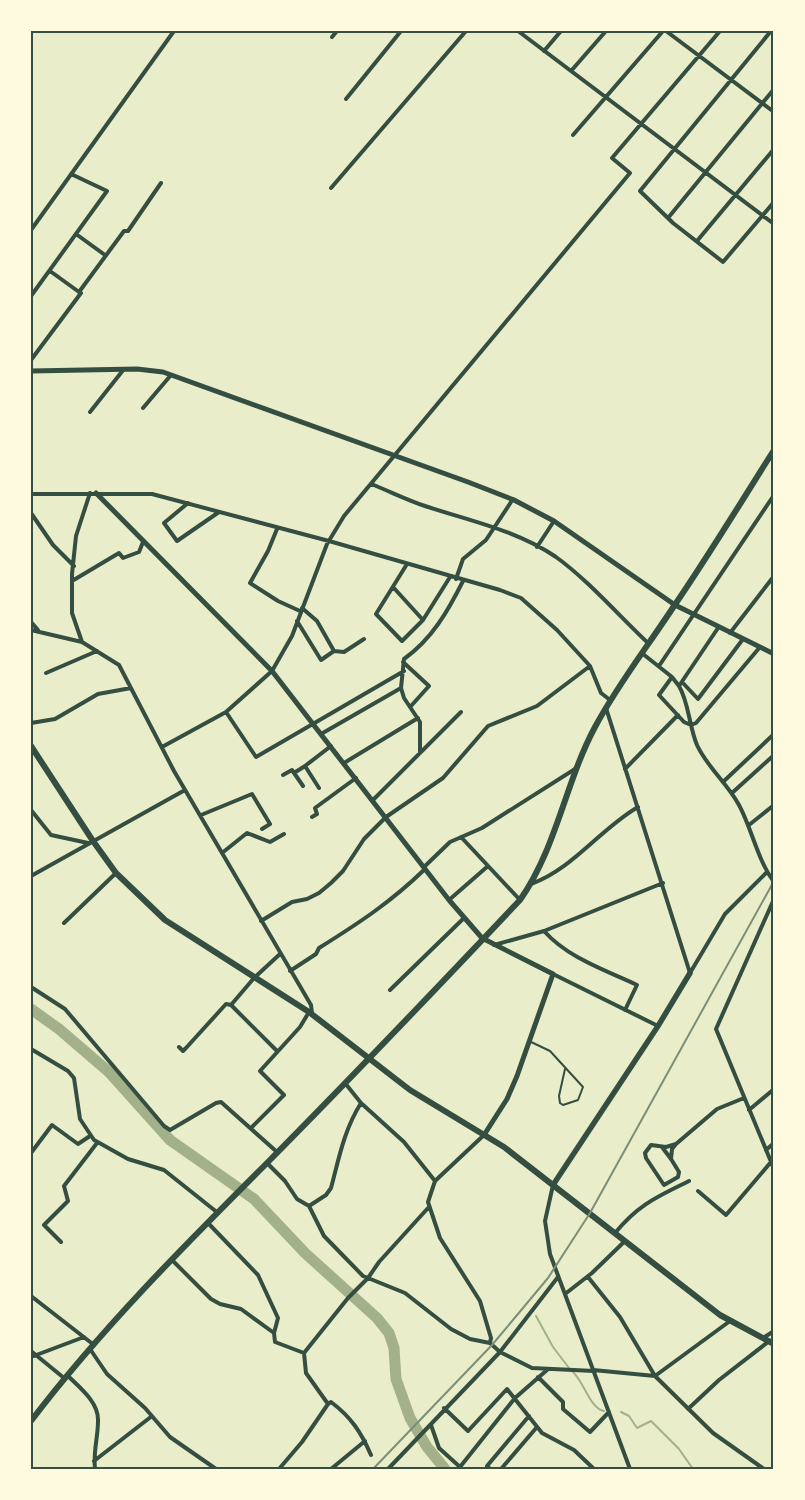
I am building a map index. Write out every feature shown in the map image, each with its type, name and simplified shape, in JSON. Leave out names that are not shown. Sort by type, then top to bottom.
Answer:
[{"type":"main road","points":[[31,1421],[92,1347],[172,1260],[520,900],[531,884],[552,840],[575,769],[610,700],[675,605],[774,450]]},
{"type":"main road","points":[[31,746],[91,842],[116,872],[165,920],[311,1013],[410,1090],[520,1158],[730,1321],[771,1343]]},
{"type":"main road","points":[[553,1185],[658,1026],[690,973]]},
{"type":"street","points":[[31,230],[174,31]]},
{"type":"street","points":[[332,37],[337,31]]},
{"type":"street","points":[[346,99],[401,31]]},
{"type":"street","points":[[518,31],[774,224]]},
{"type":"street","points":[[544,51],[562,31]]},
{"type":"street","points":[[571,71],[606,31]]},
{"type":"street","points":[[573,136],[665,31],[774,112]]},
{"type":"street","points":[[162,748],[226,712],[272,671],[292,636],[329,541],[344,516],[630,173],[612,158],[720,31]]},
{"type":"street","points":[[771,31],[640,191],[668,218],[723,262],[774,202]]},
{"type":"street","points":[[331,188],[464,32]]},
{"type":"street","points":[[668,218],[774,89]]},
{"type":"street","points":[[697,241],[774,149]]},
{"type":"street","points":[[31,296],[107,191],[71,174]]},
{"type":"street","points":[[31,360],[124,231],[128,231],[161,183]]},
{"type":"street","points":[[76,234],[106,255]]},
{"type":"street","points":[[50,271],[79,292]]},
{"type":"street","points":[[90,412],[124,369]]},
{"type":"street","points":[[31,371],[151,370],[171,375],[396,455],[512,499],[554,521],[675,605],[718,628],[773,652]]},
{"type":"street","points":[[143,408],[171,375]]},
{"type":"street","points":[[371,484],[424,506],[494,526],[537,547],[556,558],[573,572],[649,644]]},
{"type":"street","points":[[93,493],[272,671],[449,900],[482,938],[494,946],[658,1026]]},
{"type":"street","points":[[82,642],[72,612],[72,581],[76,536],[93,493]]},
{"type":"street","points":[[31,494],[152,494],[277,529],[329,541],[522,598],[590,666],[602,693],[610,700]]},
{"type":"street","points":[[659,666],[774,495]]},
{"type":"street","points":[[456,579],[463,559],[486,540],[512,499]]},
{"type":"street","points":[[188,503],[164,523],[177,541],[219,512]]},
{"type":"street","points":[[31,513],[53,545],[74,566]]},
{"type":"street","points":[[537,547],[554,521]]},
{"type":"street","points":[[277,529],[268,551],[250,583],[278,601],[301,610],[317,621],[334,651]]},
{"type":"street","points":[[72,581],[119,553],[122,558],[139,552],[143,542]]},
{"type":"street","points":[[407,564],[376,614],[402,641],[423,620],[450,577]]},
{"type":"street","points":[[730,633],[774,576]]},
{"type":"street","points":[[420,753],[421,727],[411,706],[404,698],[401,688],[404,671],[403,662],[439,624],[463,581]]},
{"type":"street","points":[[393,587],[423,620]]},
{"type":"street","points":[[297,621],[321,660],[334,651],[344,652],[364,639]]},
{"type":"street","points":[[31,622],[38,630]]},
{"type":"street","points":[[718,628],[680,684],[691,725],[702,754],[732,792],[749,825],[767,872],[774,882]]},
{"type":"street","points":[[31,630],[38,630],[82,642],[119,665],[162,748],[311,1005],[311,1013],[260,1071],[284,1095],[252,1127]]},
{"type":"street","points":[[642,654],[698,699],[743,639]]},
{"type":"street","points":[[691,725],[696,723],[760,647]]},
{"type":"street","points":[[46,673],[97,651]]},
{"type":"street","points":[[403,662],[429,686],[411,706]]},
{"type":"street","points":[[261,921],[292,902],[307,900],[332,884],[344,871],[364,839],[386,817],[443,778],[488,726],[537,706],[590,666]]},
{"type":"street","points":[[226,712],[256,757],[404,671]]},
{"type":"street","points":[[672,677],[660,695],[678,715],[691,725]]},
{"type":"street","points":[[31,723],[55,719],[98,694],[131,688]]},
{"type":"street","points":[[321,734],[401,688]]},
{"type":"street","points":[[606,708],[690,973]]},
{"type":"street","points":[[373,800],[461,712]]},
{"type":"street","points":[[625,769],[678,715]]},
{"type":"street","points":[[344,763],[418,718]]},
{"type":"street","points":[[724,781],[774,734]]},
{"type":"street","points":[[294,773],[330,746]]},
{"type":"street","points":[[732,792],[774,755]]},
{"type":"street","points":[[305,766],[319,788]]},
{"type":"street","points":[[290,971],[316,954],[319,948],[370,916],[400,894],[439,851],[461,837],[482,828],[575,769]]},
{"type":"street","points":[[283,776],[292,770],[303,786]]},
{"type":"street","points":[[312,818],[317,814],[315,808],[356,778]]},
{"type":"street","points":[[31,876],[186,790]]},
{"type":"street","points":[[201,815],[252,794],[270,824],[262,829]]},
{"type":"street","points":[[749,825],[774,805]]},
{"type":"street","points":[[531,884],[554,872],[590,846],[620,818],[638,807]]},
{"type":"street","points":[[31,810],[51,834],[91,842]]},
{"type":"street","points":[[222,853],[247,832],[270,842],[284,834]]},
{"type":"street","points":[[461,837],[520,900]]},
{"type":"street","points":[[449,900],[488,866]]},
{"type":"street","points":[[64,923],[116,872]]},
{"type":"street","points":[[690,973],[725,914],[767,872]]},
{"type":"street","points":[[494,946],[544,931],[663,883]]},
{"type":"street","points":[[774,899],[716,1029],[774,1169]]},
{"type":"street","points":[[390,990],[464,918]]},
{"type":"street","points":[[544,931],[557,945],[570,954],[637,985],[625,1010]]},
{"type":"street","points":[[232,1005],[254,978],[280,954]]},
{"type":"street","points":[[490,1343],[491,1338],[480,1300],[440,1238],[428,1208],[428,1202],[435,1181],[484,1134],[507,1099],[530,1041],[553,974]]},
{"type":"street","points":[[31,987],[56,1001],[70,1015],[114,1070],[164,1126],[170,1130],[212,1105],[221,1102],[252,1127],[277,1152]]},
{"type":"street","points":[[179,1047],[182,1051],[186,1048],[226,1004],[232,1005],[277,1051]]},
{"type":"street","points":[[31,1049],[68,1072],[74,1078],[80,1119],[90,1136],[97,1143],[128,1159],[164,1170],[218,1213]]},
{"type":"street","points":[[345,1083],[361,1103],[404,1142],[435,1181]]},
{"type":"street","points":[[749,1110],[774,1090]]},
{"type":"street","points":[[670,1159],[672,1149],[676,1144],[718,1109],[744,1098]]},
{"type":"street","points":[[309,1206],[326,1195],[331,1188],[349,1122],[361,1103]]},
{"type":"street","points":[[31,1153],[52,1125],[78,1144],[90,1136]]},
{"type":"street","points":[[61,1242],[44,1225],[68,1201],[64,1186],[97,1143]]},
{"type":"street","points":[[766,1150],[774,1143]]},
{"type":"street","points":[[660,1145],[679,1172],[678,1177],[664,1185],[646,1158],[645,1153],[651,1145],[660,1145],[666,1147],[676,1144]]},
{"type":"street","points":[[698,1191],[726,1215],[771,1162]]},
{"type":"street","points":[[267,1163],[285,1180],[297,1199],[309,1206],[324,1236],[363,1276],[405,1293],[458,1333],[479,1342],[490,1343],[500,1352],[532,1368],[547,1370],[593,1370],[655,1376],[730,1321]]},
{"type":"street","points":[[616,1233],[629,1216],[648,1201],[689,1181]]},
{"type":"street","points":[[553,1185],[546,1212],[545,1229],[558,1278],[630,1469]]},
{"type":"street","points":[[328,1404],[306,1372],[304,1353],[348,1298],[368,1278],[379,1262],[428,1208]]},
{"type":"street","points":[[208,1222],[258,1276],[278,1318],[274,1333],[277,1344],[304,1353]]},
{"type":"street","points":[[565,1294],[588,1277],[626,1240]]},
{"type":"street","points":[[172,1260],[211,1299],[220,1304],[241,1308],[274,1333]]},
{"type":"street","points":[[588,1277],[624,1323],[655,1376],[713,1433],[764,1469]]},
{"type":"street","points":[[388,1469],[418,1440],[444,1408],[500,1352],[558,1278]]},
{"type":"street","points":[[31,1296],[84,1337],[113,1381],[152,1416],[174,1441],[216,1469]]},
{"type":"street","points":[[761,1339],[774,1331]]},
{"type":"street","points":[[34,1356],[84,1337]]},
{"type":"street","points":[[688,1409],[771,1343]]},
{"type":"street","points":[[31,1351],[34,1356],[66,1377],[92,1402],[98,1418],[95,1469]]},
{"type":"street","points":[[430,1426],[439,1448],[460,1467],[516,1398],[547,1370]]},
{"type":"street","points":[[538,1377],[563,1402],[562,1406],[568,1414],[590,1432],[609,1412]]},
{"type":"street","points":[[444,1408],[468,1431],[507,1389],[537,1427],[551,1440],[574,1450],[594,1469]]},
{"type":"street","points":[[279,1469],[302,1442],[331,1402],[350,1417],[371,1455]]},
{"type":"street","points":[[94,1461],[152,1416]]},
{"type":"street","points":[[490,1469],[487,1466],[529,1416]]},
{"type":"street","points":[[501,1469],[537,1427]]},
{"type":"street","points":[[331,1469],[364,1441]]},
{"type":"street","points":[[283,1463],[284,1469]]},
{"type":"lane","points":[[530,1041],[550,1051],[584,1090],[575,1102],[562,1105],[559,1096],[565,1069]]},
{"type":"waterway","points":[[31,1009],[59,1029],[109,1072],[170,1140],[254,1199],[305,1253],[377,1318],[389,1333],[394,1348],[396,1379],[410,1418],[427,1447],[445,1469]]},
{"type":"waterway","points":[[536,1316],[553,1347],[569,1368]]},
{"type":"waterway","points":[[572,1371],[591,1400],[599,1409],[604,1411]]},
{"type":"waterway","points":[[621,1412],[629,1416],[637,1428],[651,1421],[679,1449],[693,1469]]},
{"type":"railway","points":[[373,1469],[492,1345],[548,1278],[590,1213],[774,881]]}]
